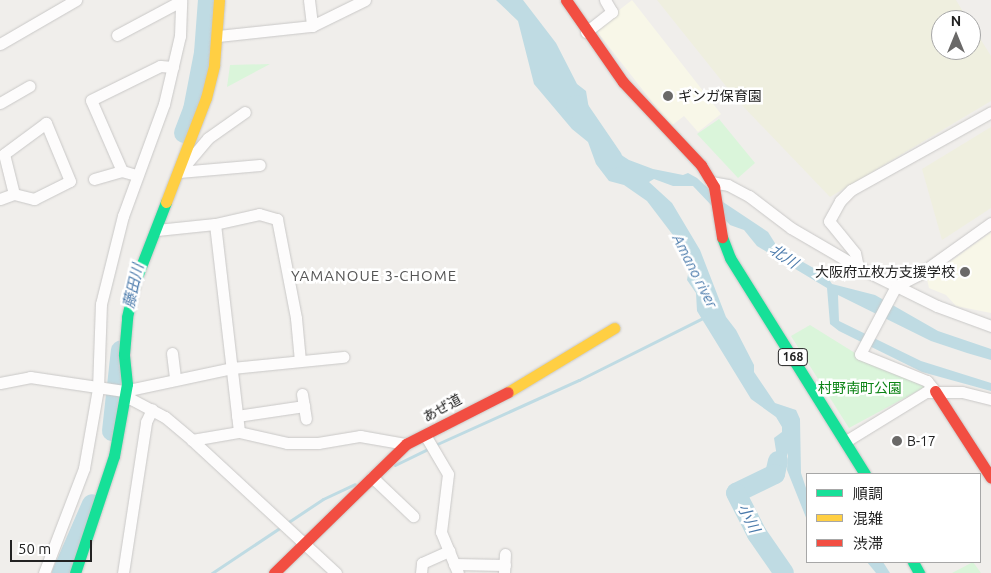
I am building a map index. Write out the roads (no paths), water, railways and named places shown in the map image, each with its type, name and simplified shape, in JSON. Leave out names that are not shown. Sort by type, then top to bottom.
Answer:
[{"type":"main road","points":[[75,573],[114,456],[122,391],[127,384],[124,354],[126,318],[135,282],[157,230],[206,98],[218,36],[219,0]]},
{"type":"main road","name":"168","points":[[566,0],[586,32],[623,82],[701,165],[712,185],[722,239],[730,258],[864,473]]},
{"type":"main road","name":"あぜ道","points":[[274,573],[406,444],[539,376],[614,328]]},
{"type":"main road","points":[[935,391],[991,478]]},
{"type":"street","points":[[0,44],[76,0]]},
{"type":"street","points":[[117,35],[181,0]]},
{"type":"street","points":[[44,573],[84,468],[98,389],[101,304],[136,175],[164,104],[180,36],[181,0]]},
{"type":"street","points":[[309,0],[312,26]]},
{"type":"street","points":[[218,36],[312,26],[365,0]]},
{"type":"street","points":[[586,32],[612,12],[604,0]]},
{"type":"street","points":[[122,171],[91,100],[160,66],[173,67]]},
{"type":"street","points":[[0,103],[29,86]]},
{"type":"street","points":[[179,172],[208,138],[245,112]]},
{"type":"street","points":[[858,267],[855,253],[829,221],[840,201],[851,190],[991,112]]},
{"type":"street","points":[[0,199],[14,194],[34,199],[70,181],[46,123],[4,154],[14,194]]},
{"type":"street","points":[[179,172],[260,165]]},
{"type":"street","points":[[94,179],[122,171],[136,175]]},
{"type":"street","points":[[712,185],[728,185],[749,196],[791,228],[893,290],[991,326]]},
{"type":"street","points":[[157,230],[214,224],[259,214],[277,219],[296,318],[300,361]]},
{"type":"street","points":[[935,391],[927,381],[860,354],[893,290],[921,273],[991,223]]},
{"type":"street","points":[[214,224],[239,432]]},
{"type":"street","points":[[172,353],[175,379]]},
{"type":"street","points":[[0,383],[30,377],[98,389],[122,391],[232,368],[343,357]]},
{"type":"street","points":[[122,391],[131,399],[152,409],[192,440],[336,573]]},
{"type":"street","points":[[846,441],[913,398],[926,392],[962,392],[991,399]]},
{"type":"street","points":[[237,416],[303,400],[306,419]]},
{"type":"street","points":[[123,573],[146,422],[152,409]]},
{"type":"street","points":[[192,440],[239,432],[287,442],[318,443],[360,436],[406,444]]},
{"type":"street","points":[[425,435],[448,474],[441,532],[456,568],[505,564]]},
{"type":"street","points":[[372,477],[413,516]]},
{"type":"street","points":[[421,573],[422,563],[449,551]]},
{"type":"water","name":"北川","points":[[496,0],[523,0],[556,43],[577,84],[586,91],[593,133],[609,147],[629,160],[653,169],[683,175],[688,173],[697,178],[723,202],[768,232],[778,248],[826,275],[832,284],[875,295],[938,331],[991,349],[991,360],[931,341],[838,295],[839,321],[921,361],[991,383],[991,391],[922,372],[839,331],[830,324],[827,288],[757,246],[744,230],[730,225],[693,186],[673,186],[654,179],[649,182],[672,203],[700,250],[726,317],[736,330],[754,365],[754,372],[775,403],[796,410],[800,419],[801,473],[806,488],[806,518],[787,470],[788,453],[780,475],[764,483],[761,478],[772,472],[777,457],[774,438],[782,432],[782,427],[776,417],[751,399],[697,311],[696,293],[687,280],[689,269],[679,243],[647,201],[624,185],[609,181],[596,164],[588,142],[572,129],[534,84],[518,21]]},
{"type":"water","points":[[868,563],[884,563],[890,573],[876,573]]},
{"type":"waterway","name":"藤田川","points":[[184,133],[193,110],[204,53],[208,0]]},
{"type":"waterway","name":"Amano river","points":[[576,105],[613,159]]},
{"type":"waterway","points":[[435,445],[579,380],[705,317]]},
{"type":"waterway","name":"藤田川","points":[[112,431],[121,350]]},
{"type":"waterway","points":[[395,465],[430,448]]},
{"type":"waterway","name":"小川","points":[[778,461],[775,474],[736,493],[757,534],[784,573]]},
{"type":"waterway","points":[[212,573],[323,499],[355,484]]},
{"type":"waterway","name":"藤田川","points":[[62,573],[92,504]]},
{"type":"place","name":"ギンガ保育園","points":[[668,96]]},
{"type":"place","name":"大阪府立枚方支援学校","points":[[965,272]]},
{"type":"place","name":"B-17","points":[[897,441]]},
{"type":"district","name":"YAMANOUE 3-CHOME","points":[[374,276]]},
{"type":"park label","name":"村野南町公園","points":[[860,388]]}]
